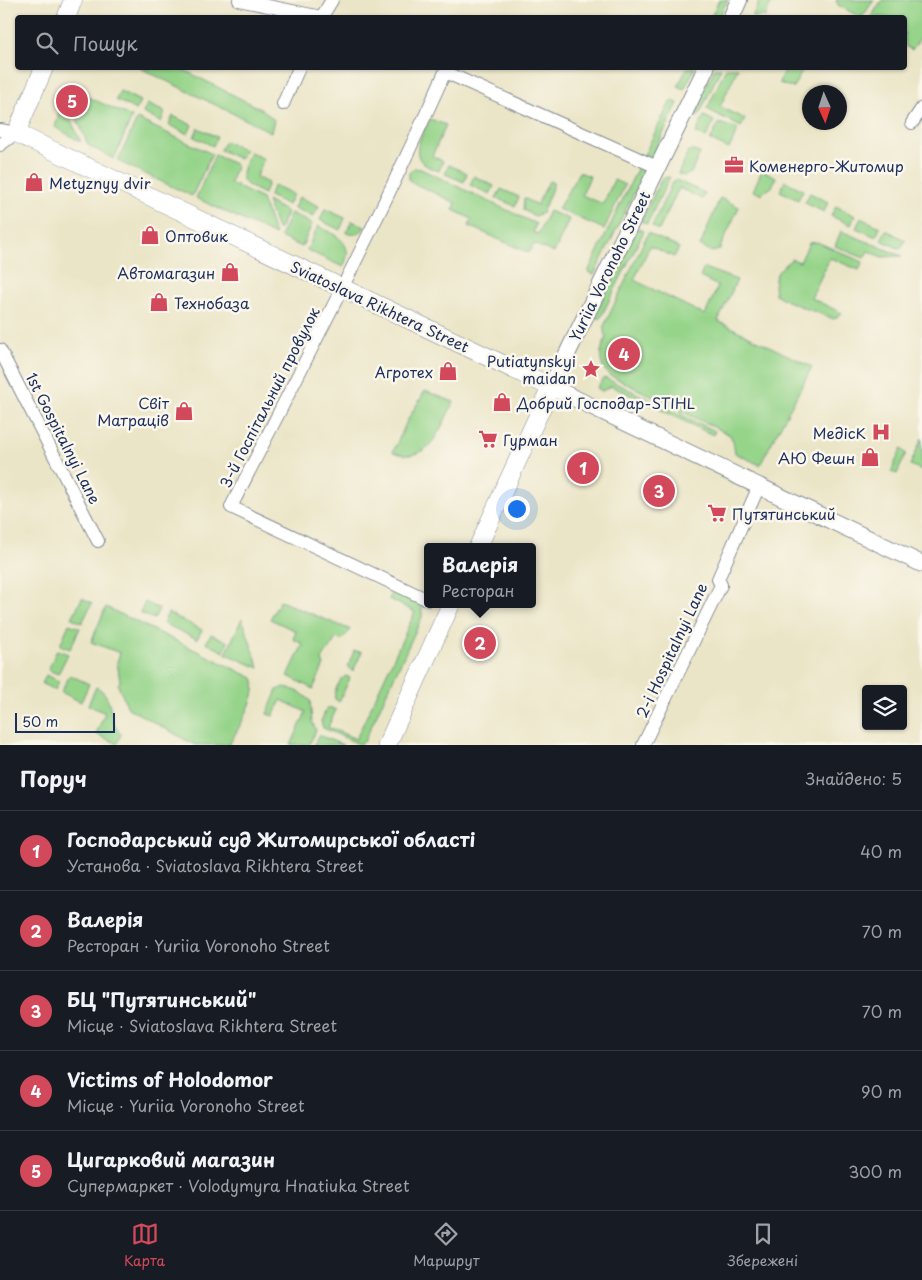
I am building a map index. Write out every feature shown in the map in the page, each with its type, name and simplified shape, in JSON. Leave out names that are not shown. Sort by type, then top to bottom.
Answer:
[{"type":"main road","points":[[67,15],[73,0]]},
{"type":"main road","points":[[8,131],[43,70]]},
{"type":"main road","name":"Sviatoslava Rikhtera Street","points":[[8,131],[551,387]]},
{"type":"main road","name":"Yuriia Voronoho Street","points":[[480,543],[551,387]]},
{"type":"main road","points":[[387,745],[445,608]]},
{"type":"street","points":[[239,0],[307,15]]},
{"type":"street","points":[[323,15],[332,0]]},
{"type":"street","points":[[732,15],[740,0]]},
{"type":"street","points":[[283,104],[298,70]]},
{"type":"street","name":"Yuriia Voronoho Street","points":[[551,387],[705,70]]},
{"type":"street","name":"3-й Госпітальний провулок","points":[[424,598],[231,507],[343,289],[406,159],[445,72],[657,167]]},
{"type":"street","points":[[912,123],[922,108]]},
{"type":"street","points":[[0,146],[8,131]]},
{"type":"street","name":"1st Gospitalnyi Lane","points":[[0,350],[98,541]]},
{"type":"street","name":"Sviatoslava Rikhtera Street","points":[[551,387],[922,564]]},
{"type":"street","name":"2-i Hospitalnyi Lane","points":[[644,745],[721,585],[718,578],[759,486]]},
{"type":"green space","points":[[719,0],[728,0],[720,15],[712,15]]},
{"type":"green space","points":[[760,0],[773,0],[766,15],[753,15]]},
{"type":"green space","points":[[836,0],[874,0],[864,15],[856,15],[838,5]]},
{"type":"green space","points":[[882,0],[922,0],[922,35],[912,50],[907,47],[907,15],[872,15]]},
{"type":"green space","points":[[144,70],[184,70],[263,110],[274,120],[271,132]]},
{"type":"green space","points":[[686,70],[694,70],[684,89],[678,86]]},
{"type":"green space","points":[[714,70],[720,70],[698,117],[694,109]]},
{"type":"green space","points":[[725,70],[737,70],[720,107],[745,119],[741,127],[707,109]]},
{"type":"green space","points":[[786,70],[803,70],[793,88],[779,83]]},
{"type":"green space","points":[[120,91],[140,101],[136,110],[116,100]]},
{"type":"green space","points":[[79,93],[132,117],[114,159],[88,145],[73,109]]},
{"type":"green space","points":[[671,100],[678,103],[651,158],[644,155]]},
{"type":"green space","points":[[147,104],[165,112],[161,122],[143,113]]},
{"type":"green space","points":[[60,110],[66,110],[81,142],[55,127]]},
{"type":"green space","points":[[173,116],[192,125],[188,134],[169,125]]},
{"type":"green space","points":[[704,116],[714,121],[706,138],[696,133]]},
{"type":"green space","points":[[137,119],[212,154],[192,196],[118,161]]},
{"type":"green space","points":[[430,119],[446,125],[432,156],[443,161],[439,171],[424,164],[418,154],[419,142]]},
{"type":"green space","points":[[719,123],[738,129],[729,149],[710,140]]},
{"type":"green space","points":[[198,128],[217,137],[213,146],[194,137]]},
{"type":"green space","points":[[225,141],[245,150],[240,159],[220,150]]},
{"type":"green space","points":[[689,150],[700,153],[691,173],[684,176],[678,174]]},
{"type":"green space","points":[[250,152],[264,159],[256,177],[268,183],[264,194],[249,186],[242,178],[243,168]]},
{"type":"green space","points":[[215,155],[237,165],[230,183],[262,199],[275,235],[196,198]]},
{"type":"green space","points":[[449,165],[467,173],[464,182],[445,174]]},
{"type":"green space","points":[[642,166],[644,173],[594,275],[588,272],[638,167]]},
{"type":"green space","points":[[414,168],[421,169],[536,224],[533,232],[538,234],[549,211],[569,219],[554,253],[534,244],[529,253],[469,226],[472,219],[453,210],[456,203],[409,180],[409,173]]},
{"type":"green space","points":[[762,170],[776,177],[772,187],[760,194],[753,191]]},
{"type":"green space","points":[[579,172],[590,176],[582,195],[603,204],[614,180],[625,185],[604,229],[558,209]]},
{"type":"green space","points":[[474,176],[494,186],[490,194],[470,185]]},
{"type":"green space","points":[[670,177],[647,224],[641,221],[662,178]]},
{"type":"green space","points":[[676,180],[705,193],[702,199],[679,188],[659,230],[652,226],[672,183]]},
{"type":"green space","points":[[549,181],[554,183],[542,213],[535,216],[523,210],[524,198],[537,205]]},
{"type":"green space","points":[[785,181],[803,190],[798,200],[780,191]]},
{"type":"green space","points":[[274,185],[293,194],[288,205],[269,196]]},
{"type":"green space","points":[[501,189],[519,197],[515,206],[496,198]]},
{"type":"green space","points":[[810,193],[828,202],[824,212],[805,203]]},
{"type":"green space","points":[[299,197],[319,206],[313,217],[294,208]]},
{"type":"green space","points":[[720,198],[739,207],[719,250],[712,252],[700,246]]},
{"type":"green space","points":[[267,201],[287,212],[280,229],[277,229]]},
{"type":"green space","points":[[836,206],[855,216],[851,225],[831,216]]},
{"type":"green space","points":[[325,209],[345,218],[340,230],[320,220]]},
{"type":"green space","points":[[291,213],[312,224],[302,247],[280,237]]},
{"type":"green space","points":[[861,218],[880,227],[876,237],[856,228]]},
{"type":"green space","points":[[352,221],[365,227],[357,234],[346,233]]},
{"type":"green space","points":[[318,226],[337,237],[346,246],[346,259],[343,267],[307,250]]},
{"type":"green space","points":[[638,228],[644,231],[600,319],[594,316]]},
{"type":"green space","points":[[886,230],[905,240],[902,247],[898,248],[881,240]]},
{"type":"green space","points":[[841,231],[902,256],[882,257],[868,251],[864,258],[835,246]]},
{"type":"green space","points":[[648,233],[679,248],[674,257],[650,246],[634,280],[705,315],[718,286],[700,277],[704,268],[737,280],[718,321],[812,367],[760,465],[735,453],[730,435],[611,376],[606,372],[601,363],[602,348],[606,338],[604,326]]},
{"type":"green space","points":[[817,242],[863,262],[859,270],[830,258],[811,298],[842,313],[834,319],[787,301],[775,294],[775,278],[783,266],[792,259],[800,262],[809,243]]},
{"type":"green space","points":[[605,378],[715,431],[713,435],[611,386],[602,391],[597,388]]},
{"type":"green space","points":[[425,391],[454,402],[438,433],[425,449],[416,454],[406,455],[393,452],[407,421]]},
{"type":"green space","points":[[922,438],[922,470],[910,465]]},
{"type":"green space","points":[[901,449],[906,453],[897,474],[891,472]]},
{"type":"green space","points":[[393,590],[422,603],[422,617],[364,742],[359,744],[323,728],[321,721],[327,708],[336,710],[328,727],[356,739],[415,612],[389,599]]},
{"type":"green space","points":[[82,598],[92,603],[82,623],[72,618]]},
{"type":"green space","points":[[280,601],[351,630],[341,640],[336,638],[325,655],[322,660],[324,665],[313,689],[288,676],[303,644],[293,639],[296,631],[270,619]]},
{"type":"green space","points":[[145,602],[159,609],[154,619],[140,613]]},
{"type":"green space","points":[[106,607],[253,678],[255,685],[251,702],[229,745],[195,745],[128,708],[118,685],[120,681],[117,662],[120,653],[91,642]]},
{"type":"green space","points":[[168,613],[202,630],[197,639],[163,623]]},
{"type":"green space","points":[[242,618],[259,668],[226,654]]},
{"type":"green space","points":[[69,624],[80,628],[70,649],[60,645]]},
{"type":"green space","points":[[211,634],[228,642],[224,652],[206,643]]},
{"type":"green space","points":[[57,650],[68,654],[58,674],[48,670]]},
{"type":"green space","points":[[354,651],[362,652],[353,671],[348,666]]},
{"type":"green space","points":[[46,675],[59,681],[55,690],[42,684]]},
{"type":"green space","points":[[70,675],[89,684],[81,702],[61,692]]},
{"type":"green space","points":[[346,676],[350,678],[339,702],[335,699],[336,690],[341,680]]},
{"type":"green space","points":[[96,687],[106,696],[116,728],[121,734],[117,744],[96,734],[105,713],[88,705]]},
{"type":"green space","points":[[285,687],[300,692],[310,700],[312,722],[316,730],[309,745],[291,745],[306,712],[281,700],[273,716],[267,714],[277,690]]},
{"type":"green space","points":[[319,735],[343,745],[314,745]]},
{"type":"place","name":"Цигарковий магазин","points":[[72,101]]},
{"type":"place","name":"Коменерго-Житомир","points":[[734,165]]},
{"type":"place","name":"Metyznyy dvir","points":[[34,182]]},
{"type":"place","name":"Оптовик","points":[[150,235]]},
{"type":"place","name":"Автомагазин","points":[[230,272]]},
{"type":"place","name":"Технобаза","points":[[159,302]]},
{"type":"place","name":"Victims of Holodomor","points":[[624,354]]},
{"type":"place","name":"Putiatynskyi maidan","points":[[591,369]]},
{"type":"place","name":"Агротех","points":[[448,371]]},
{"type":"place","name":"Добрий Господар-STIHL","points":[[502,402]]},
{"type":"place","name":"Світ Матраців","points":[[184,411]]},
{"type":"place","name":"МедісК","points":[[881,432]]},
{"type":"place","name":"Гурман","points":[[488,439]]},
{"type":"place","name":"АЮ Фешн","points":[[870,457]]},
{"type":"place","name":"Господарський суд Житомирської області","points":[[583,468]]},
{"type":"place","name":"БЦ \"Путятинський\"","points":[[659,491]]},
{"type":"place","name":"Путятинський","points":[[717,513]]},
{"type":"place","name":"Валерія","points":[[480,643]]}]
